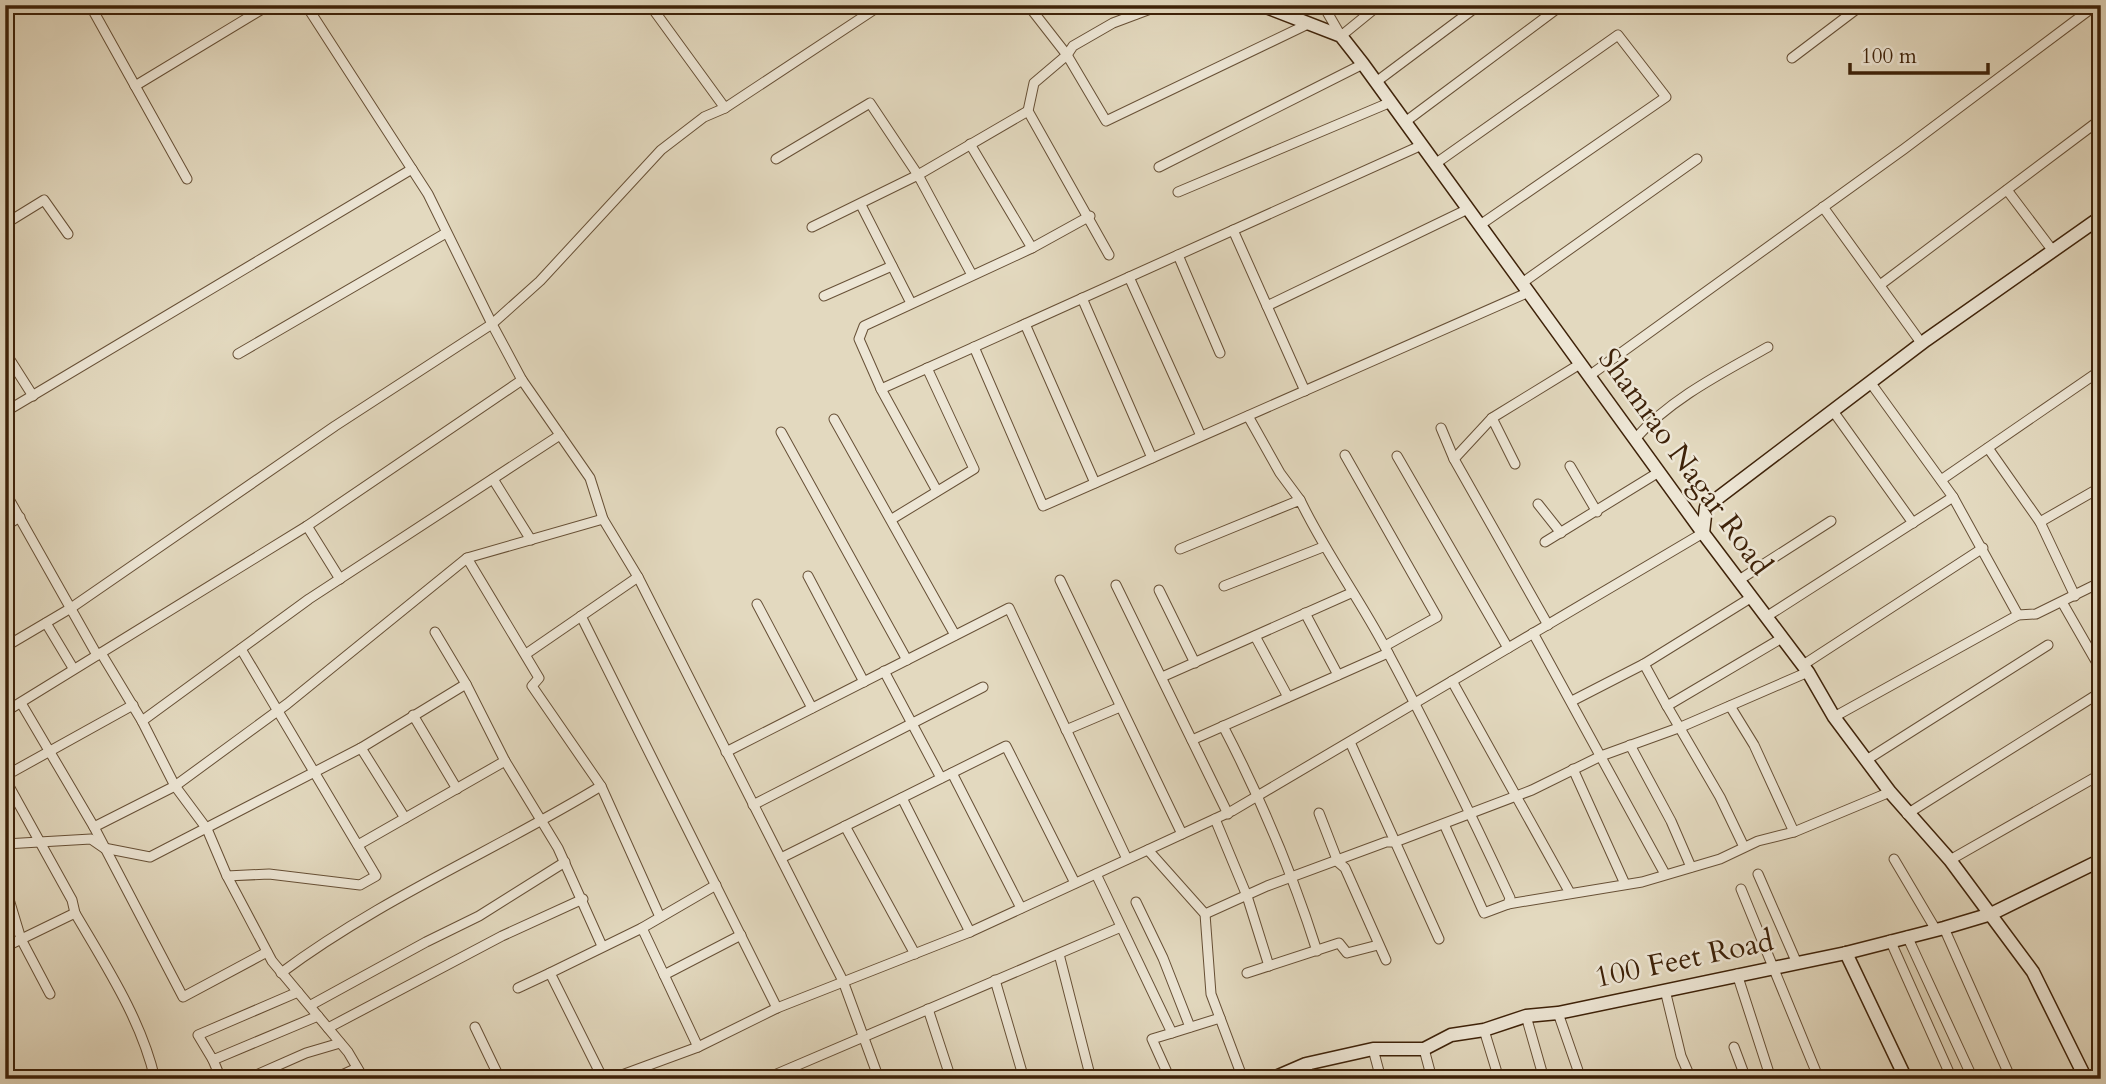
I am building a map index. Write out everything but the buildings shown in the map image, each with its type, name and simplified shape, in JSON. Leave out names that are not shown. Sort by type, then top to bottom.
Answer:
[{"type":"street","points":[[90,5],[187,179]]},
{"type":"street","points":[[135,86],[269,5]]},
{"type":"street","points":[[306,5],[428,194],[522,380],[590,478],[603,519],[638,577],[843,981],[879,1079]]},
{"type":"street","points":[[650,5],[725,108]]},
{"type":"street","points":[[5,647],[71,608],[335,426],[492,324],[540,281],[661,150],[705,117],[725,108],[881,5]]},
{"type":"street","points":[[1028,5],[1068,55],[1106,121],[1306,25]]},
{"type":"street","points":[[1130,5],[1136,14]]},
{"type":"street","points":[[1110,255],[1028,111],[1034,83],[1068,55],[1073,46],[1113,23],[1161,5]]},
{"type":"street","points":[[1261,5],[1306,25],[1341,36]]},
{"type":"street","points":[[1323,5],[1341,36]]},
{"type":"street","points":[[1341,36],[1379,5]]},
{"type":"street","points":[[1376,82],[1479,5]]},
{"type":"street","points":[[1405,122],[1562,5]]},
{"type":"street","points":[[1792,58],[1862,5]]},
{"type":"street","points":[[1589,376],[2096,5]]},
{"type":"street","points":[[1435,164],[1618,35],[1666,97],[1480,225]]},
{"type":"street","name":"Shamrao Nagar Road","points":[[1341,36],[1805,669],[1834,717],[1907,814],[1950,860],[2033,972],[2086,1079]]},
{"type":"street","points":[[1159,167],[1363,64]]},
{"type":"street","points":[[1178,192],[1391,102]]},
{"type":"street","points":[[776,159],[870,103],[918,175],[972,275]]},
{"type":"street","points":[[812,227],[918,175],[1028,111]]},
{"type":"street","points":[[1880,285],[2101,119]]},
{"type":"street","points":[[971,144],[1032,248]]},
{"type":"street","points":[[881,388],[1422,145]]},
{"type":"street","points":[[974,347],[1043,506],[1305,391],[1525,288],[1697,159]]},
{"type":"street","points":[[5,412],[412,169]]},
{"type":"street","points":[[2007,190],[2053,251]]},
{"type":"street","points":[[5,224],[44,200],[68,234]]},
{"type":"street","points":[[861,205],[911,303]]},
{"type":"street","points":[[1823,207],[1922,344]]},
{"type":"street","points":[[1267,306],[1468,209]]},
{"type":"street","points":[[937,491],[881,388],[859,340],[864,326],[1032,248],[1090,216]]},
{"type":"street","points":[[611,1079],[698,1047],[777,1008],[970,932],[1228,814],[1703,533],[1706,507],[1870,382],[2101,217]]},
{"type":"street","points":[[1233,230],[1305,391]]},
{"type":"street","points":[[238,354],[446,233]]},
{"type":"street","points":[[1178,255],[1220,353]]},
{"type":"street","points":[[824,296],[892,266]]},
{"type":"street","points":[[1129,277],[1201,436]]},
{"type":"street","points":[[1082,298],[1152,458]]},
{"type":"street","points":[[1025,324],[1095,483]]},
{"type":"street","points":[[1635,439],[1644,428],[1703,384],[1768,347]]},
{"type":"street","points":[[5,352],[33,396]]},
{"type":"street","points":[[1454,459],[1492,418],[1580,364]]},
{"type":"street","points":[[892,519],[974,469],[927,368]]},
{"type":"street","points":[[1941,480],[2101,370]]},
{"type":"street","points":[[5,712],[307,526],[522,380]]},
{"type":"street","points":[[1870,382],[1953,497],[2018,615]]},
{"type":"street","points":[[1833,411],[1913,523]]},
{"type":"street","points":[[1248,416],[1280,473],[1300,500],[1323,547],[1386,650],[1471,813],[1510,898],[1508,905]]},
{"type":"street","points":[[1492,418],[1515,464]]},
{"type":"street","points":[[834,419],[955,635]]},
{"type":"street","points":[[1441,428],[1454,459],[1548,625]]},
{"type":"street","points":[[781,432],[907,660]]},
{"type":"street","points":[[142,721],[340,579],[560,435]]},
{"type":"street","points":[[1988,447],[2040,522],[2075,596]]},
{"type":"street","points":[[1192,740],[1338,676],[1386,650],[1437,617],[1345,455]]},
{"type":"street","points":[[1397,456],[1508,648]]},
{"type":"street","points":[[1570,466],[1597,512]]},
{"type":"street","points":[[1545,542],[1659,472]]},
{"type":"street","points":[[493,479],[531,540]]},
{"type":"street","points":[[2040,522],[2101,486]]},
{"type":"street","points":[[5,492],[71,608],[142,721],[175,786],[207,829],[227,877],[267,952],[340,1043],[363,1079]]},
{"type":"street","points":[[1766,617],[1953,497]]},
{"type":"street","points":[[1180,549],[1300,500]]},
{"type":"street","points":[[1538,504],[1560,533]]},
{"type":"street","points":[[5,526],[20,517]]},
{"type":"street","points":[[94,827],[175,786],[278,710],[467,558],[603,519]]},
{"type":"street","points":[[1739,580],[1831,521]]},
{"type":"street","points":[[307,526],[340,579]]},
{"type":"street","points":[[1224,586],[1323,547]]},
{"type":"street","points":[[1205,914],[1386,842],[1395,842],[1517,796],[1601,756],[1730,706],[1805,669],[1983,548]]},
{"type":"street","points":[[467,558],[539,678],[532,686],[601,786],[660,917]]},
{"type":"street","points":[[808,576],[864,682]]},
{"type":"street","points":[[526,654],[638,577]]},
{"type":"street","points":[[1060,580],[1182,834]]},
{"type":"street","points":[[1834,717],[2018,615],[2036,614],[2101,582]]},
{"type":"street","points":[[1116,585],[1228,814]]},
{"type":"street","points":[[1159,590],[1195,663]]},
{"type":"street","points":[[1162,677],[1351,593]]},
{"type":"street","points":[[1572,701],[1644,664],[1752,597]]},
{"type":"street","points":[[2062,602],[2101,670]]},
{"type":"street","points":[[757,604],[812,708]]},
{"type":"street","points":[[726,752],[1009,608],[1127,859]]},
{"type":"street","points":[[1305,613],[1338,676]]},
{"type":"street","points":[[581,616],[777,1008]]},
{"type":"street","points":[[46,623],[73,668]]},
{"type":"street","points":[[435,632],[466,684],[505,761],[565,862],[602,946]]},
{"type":"street","points":[[1533,633],[1665,874]]},
{"type":"street","points":[[1255,636],[1289,697]]},
{"type":"street","points":[[1667,706],[1782,638]]},
{"type":"street","points":[[1868,759],[2048,645]]},
{"type":"street","points":[[227,877],[269,874],[360,885],[376,876],[316,771],[241,649]]},
{"type":"street","points":[[1644,664],[1681,727],[1744,848]]},
{"type":"street","points":[[884,671],[941,778]]},
{"type":"street","points":[[1452,681],[1570,893]]},
{"type":"street","points":[[5,844],[91,839],[104,848],[150,857],[361,747],[466,684]]},
{"type":"street","points":[[753,805],[983,687]]},
{"type":"street","points":[[1907,814],[2101,692]]},
{"type":"street","points":[[21,702],[52,750],[183,997],[267,952]]},
{"type":"street","points":[[132,705],[5,778],[72,900],[75,914],[123,995],[150,1058],[155,1079]]},
{"type":"street","points":[[1730,706],[1754,745],[1794,832]]},
{"type":"street","points":[[1066,730],[1120,707]]},
{"type":"street","points":[[413,715],[457,789]]},
{"type":"street","points":[[1223,726],[1259,795],[1294,877],[1317,951]]},
{"type":"street","points":[[1350,742],[1438,939]]},
{"type":"street","points":[[780,858],[1006,746],[1075,883]]},
{"type":"street","points":[[1630,746],[1671,821],[1691,867]]},
{"type":"street","points":[[361,747],[405,818]]},
{"type":"street","points":[[358,845],[505,761]]},
{"type":"street","points":[[1573,769],[1625,884]]},
{"type":"street","points":[[952,773],[1021,908]]},
{"type":"street","points":[[1950,860],[2101,775]]},
{"type":"street","points":[[281,972],[319,945],[601,786]]},
{"type":"street","points":[[1444,824],[1484,913],[1508,905],[1625,884],[1720,859],[1890,792]]},
{"type":"street","points":[[902,798],[970,932]]},
{"type":"street","points":[[1319,813],[1338,862],[1345,868],[1386,960]]},
{"type":"street","points":[[1215,819],[1247,896],[1269,966]]},
{"type":"street","points":[[845,826],[915,954]]},
{"type":"street","points":[[1148,850],[1205,914],[1211,994],[1243,1079]]},
{"type":"street","points":[[1894,859],[1940,929],[2011,1079]]},
{"type":"street","name":"100 Feet Road","points":[[1272,1078],[1306,1064],[1373,1049],[1424,1048],[1451,1035],[1484,1030],[1525,1016],[1558,1013],[1796,961],[1846,953],[1940,929],[1991,914],[2101,860]]},
{"type":"street","points":[[311,1005],[479,916],[565,862]]},
{"type":"street","points":[[1096,874],[1172,1033]]},
{"type":"street","points":[[1758,874],[1796,961]]},
{"type":"street","points":[[518,988],[642,928],[716,885]]},
{"type":"street","points":[[5,886],[21,939],[50,994]]},
{"type":"street","points":[[1741,889],[1819,1079]]},
{"type":"street","points":[[327,1028],[502,936],[583,899]]},
{"type":"street","points":[[1136,902],[1163,958],[1191,1027]]},
{"type":"street","points":[[5,947],[75,914]]},
{"type":"street","points":[[642,928],[698,1047]]},
{"type":"street","points":[[765,1079],[1121,928]]},
{"type":"street","points":[[664,975],[741,935]]},
{"type":"street","points":[[1907,936],[1973,1079]]},
{"type":"street","points":[[1890,940],[1952,1079]]},
{"type":"street","points":[[1247,973],[1339,943],[1347,953],[1378,944]]},
{"type":"street","points":[[1846,953],[1906,1079]]},
{"type":"street","points":[[1059,954],[1091,1079]]},
{"type":"street","points":[[550,973],[603,1079]]},
{"type":"street","points":[[1737,974],[1771,1079]]},
{"type":"street","points":[[995,980],[1024,1079]]},
{"type":"street","points":[[1665,990],[1681,1056],[1691,1079]]},
{"type":"street","points":[[221,1079],[198,1035],[298,992]]},
{"type":"street","points":[[928,1009],[951,1079]]},
{"type":"street","points":[[1558,1013],[1581,1079]]},
{"type":"street","points":[[213,1060],[318,1016]]},
{"type":"street","points":[[1525,1016],[1544,1079]]},
{"type":"street","points":[[1170,1079],[1153,1040],[1220,1018]]},
{"type":"street","points":[[475,1027],[500,1079]]},
{"type":"street","points":[[1484,1030],[1499,1079]]},
{"type":"street","points":[[247,1079],[306,1053],[340,1043]]},
{"type":"street","points":[[1734,1047],[1746,1079]]},
{"type":"street","points":[[1424,1048],[1432,1079]]},
{"type":"street","points":[[1373,1049],[1381,1079]]},
{"type":"street","points":[[1306,1064],[1310,1079]]},
{"type":"street","points":[[334,1079],[357,1068]]}]
